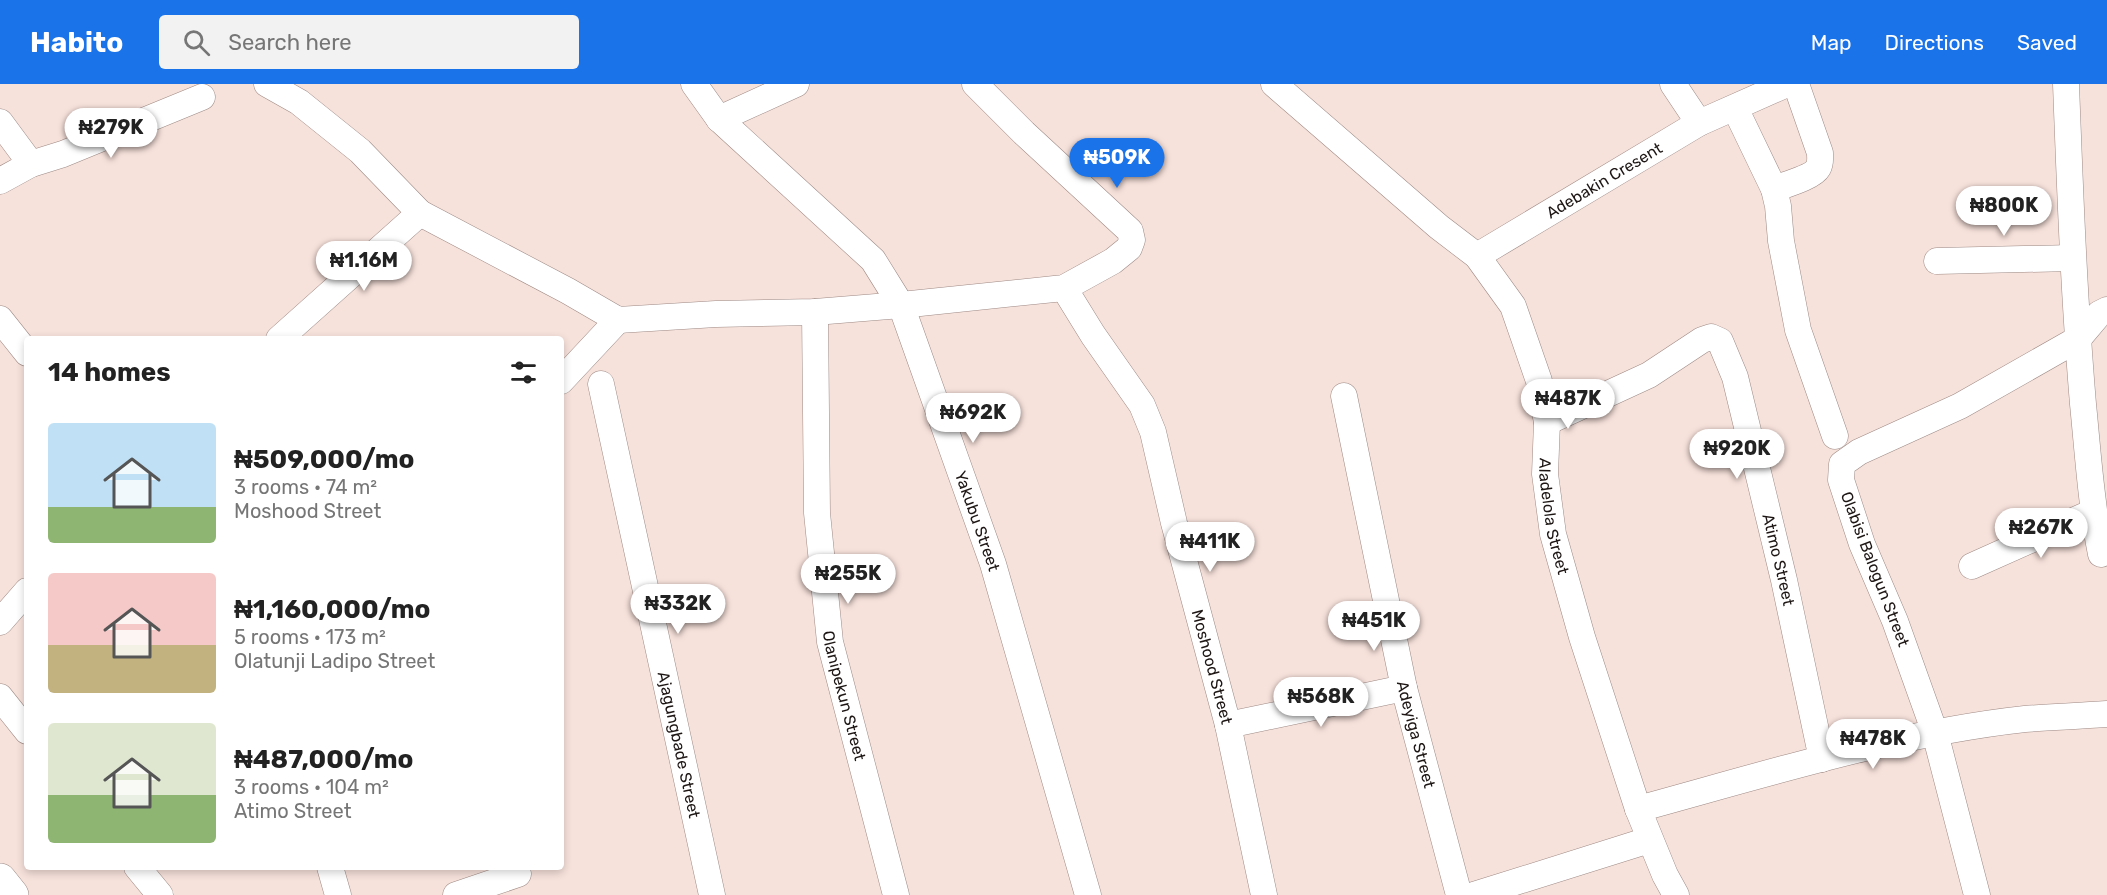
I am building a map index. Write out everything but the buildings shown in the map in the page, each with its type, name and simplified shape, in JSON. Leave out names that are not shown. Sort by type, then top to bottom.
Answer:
[{"type":"highway","points":[[0,880],[12,895]]},
{"type":"street","points":[[267,84],[299,102],[360,151],[420,213],[618,320],[716,314],[815,312],[1064,288],[1113,261],[1129,248],[1132,240],[1130,231],[1024,133],[975,84]]},
{"type":"street","name":"Yakubu Street","points":[[694,84],[719,119],[873,260],[901,305],[993,564],[1088,895]]},
{"type":"street","points":[[719,119],[796,84]]},
{"type":"street","points":[[1674,84],[1700,123]]},
{"type":"street","name":"Adebakin Cresent","points":[[1477,256],[1700,123],[1787,84]]},
{"type":"street","points":[[1774,189],[1811,174],[1820,162],[1820,153],[1796,84]]},
{"type":"street","points":[[2066,84],[2072,258],[2078,339],[2093,512],[2101,554]]},
{"type":"street","name":"Aladelola Street","points":[[1287,87],[1439,227],[1477,256],[1513,306],[1539,381],[1546,422],[1545,474],[1553,534],[1582,637],[1638,809],[1649,840],[1676,895]]},
{"type":"street","points":[[0,181],[31,164],[63,154],[202,97]]},
{"type":"street","points":[[1735,108],[1774,189],[1781,241],[1798,330],[1835,436]]},
{"type":"street","points":[[0,122],[31,164]]},
{"type":"street","points":[[282,336],[420,213]]},
{"type":"street","points":[[1937,261],[2072,258]]},
{"type":"street","name":"Moshood Street","points":[[1064,288],[1093,335],[1142,405],[1153,432],[1171,511],[1228,725],[1264,895]]},
{"type":"street","points":[[2078,339],[2099,314],[2107,310]]},
{"type":"street","name":"Olanipekun Street","points":[[815,312],[817,513],[830,642],[896,895]]},
{"type":"street","points":[[0,319],[24,349]]},
{"type":"street","points":[[564,378],[618,320]]},
{"type":"street","name":"Atimo Street","points":[[1546,422],[1649,375],[1702,340],[1711,337],[1720,341],[1737,388],[1784,580],[1822,759]]},
{"type":"street","name":"Olabisi Balogun Street","points":[[1977,895],[1935,733],[1895,621],[1862,544],[1841,480],[1842,464],[1859,452],[1960,406],[2078,339]]},
{"type":"street","name":"Ajagungbade Street","points":[[602,384],[712,895]]},
{"type":"street","name":"Adeyiga Street","points":[[1344,396],[1404,688],[1459,895]]},
{"type":"street","points":[[1972,566],[2093,512]]},
{"type":"street","points":[[0,622],[24,594]]},
{"type":"street","points":[[1228,725],[1404,688]]},
{"type":"street","points":[[0,697],[24,727]]},
{"type":"street","points":[[1638,809],[1822,759],[1935,733],[2024,720],[2107,714]]},
{"type":"street","points":[[1474,895],[1649,840]]},
{"type":"street","points":[[139,870],[160,895]]},
{"type":"street","points":[[331,870],[339,895]]},
{"type":"street","points":[[456,895],[519,879]]}]
